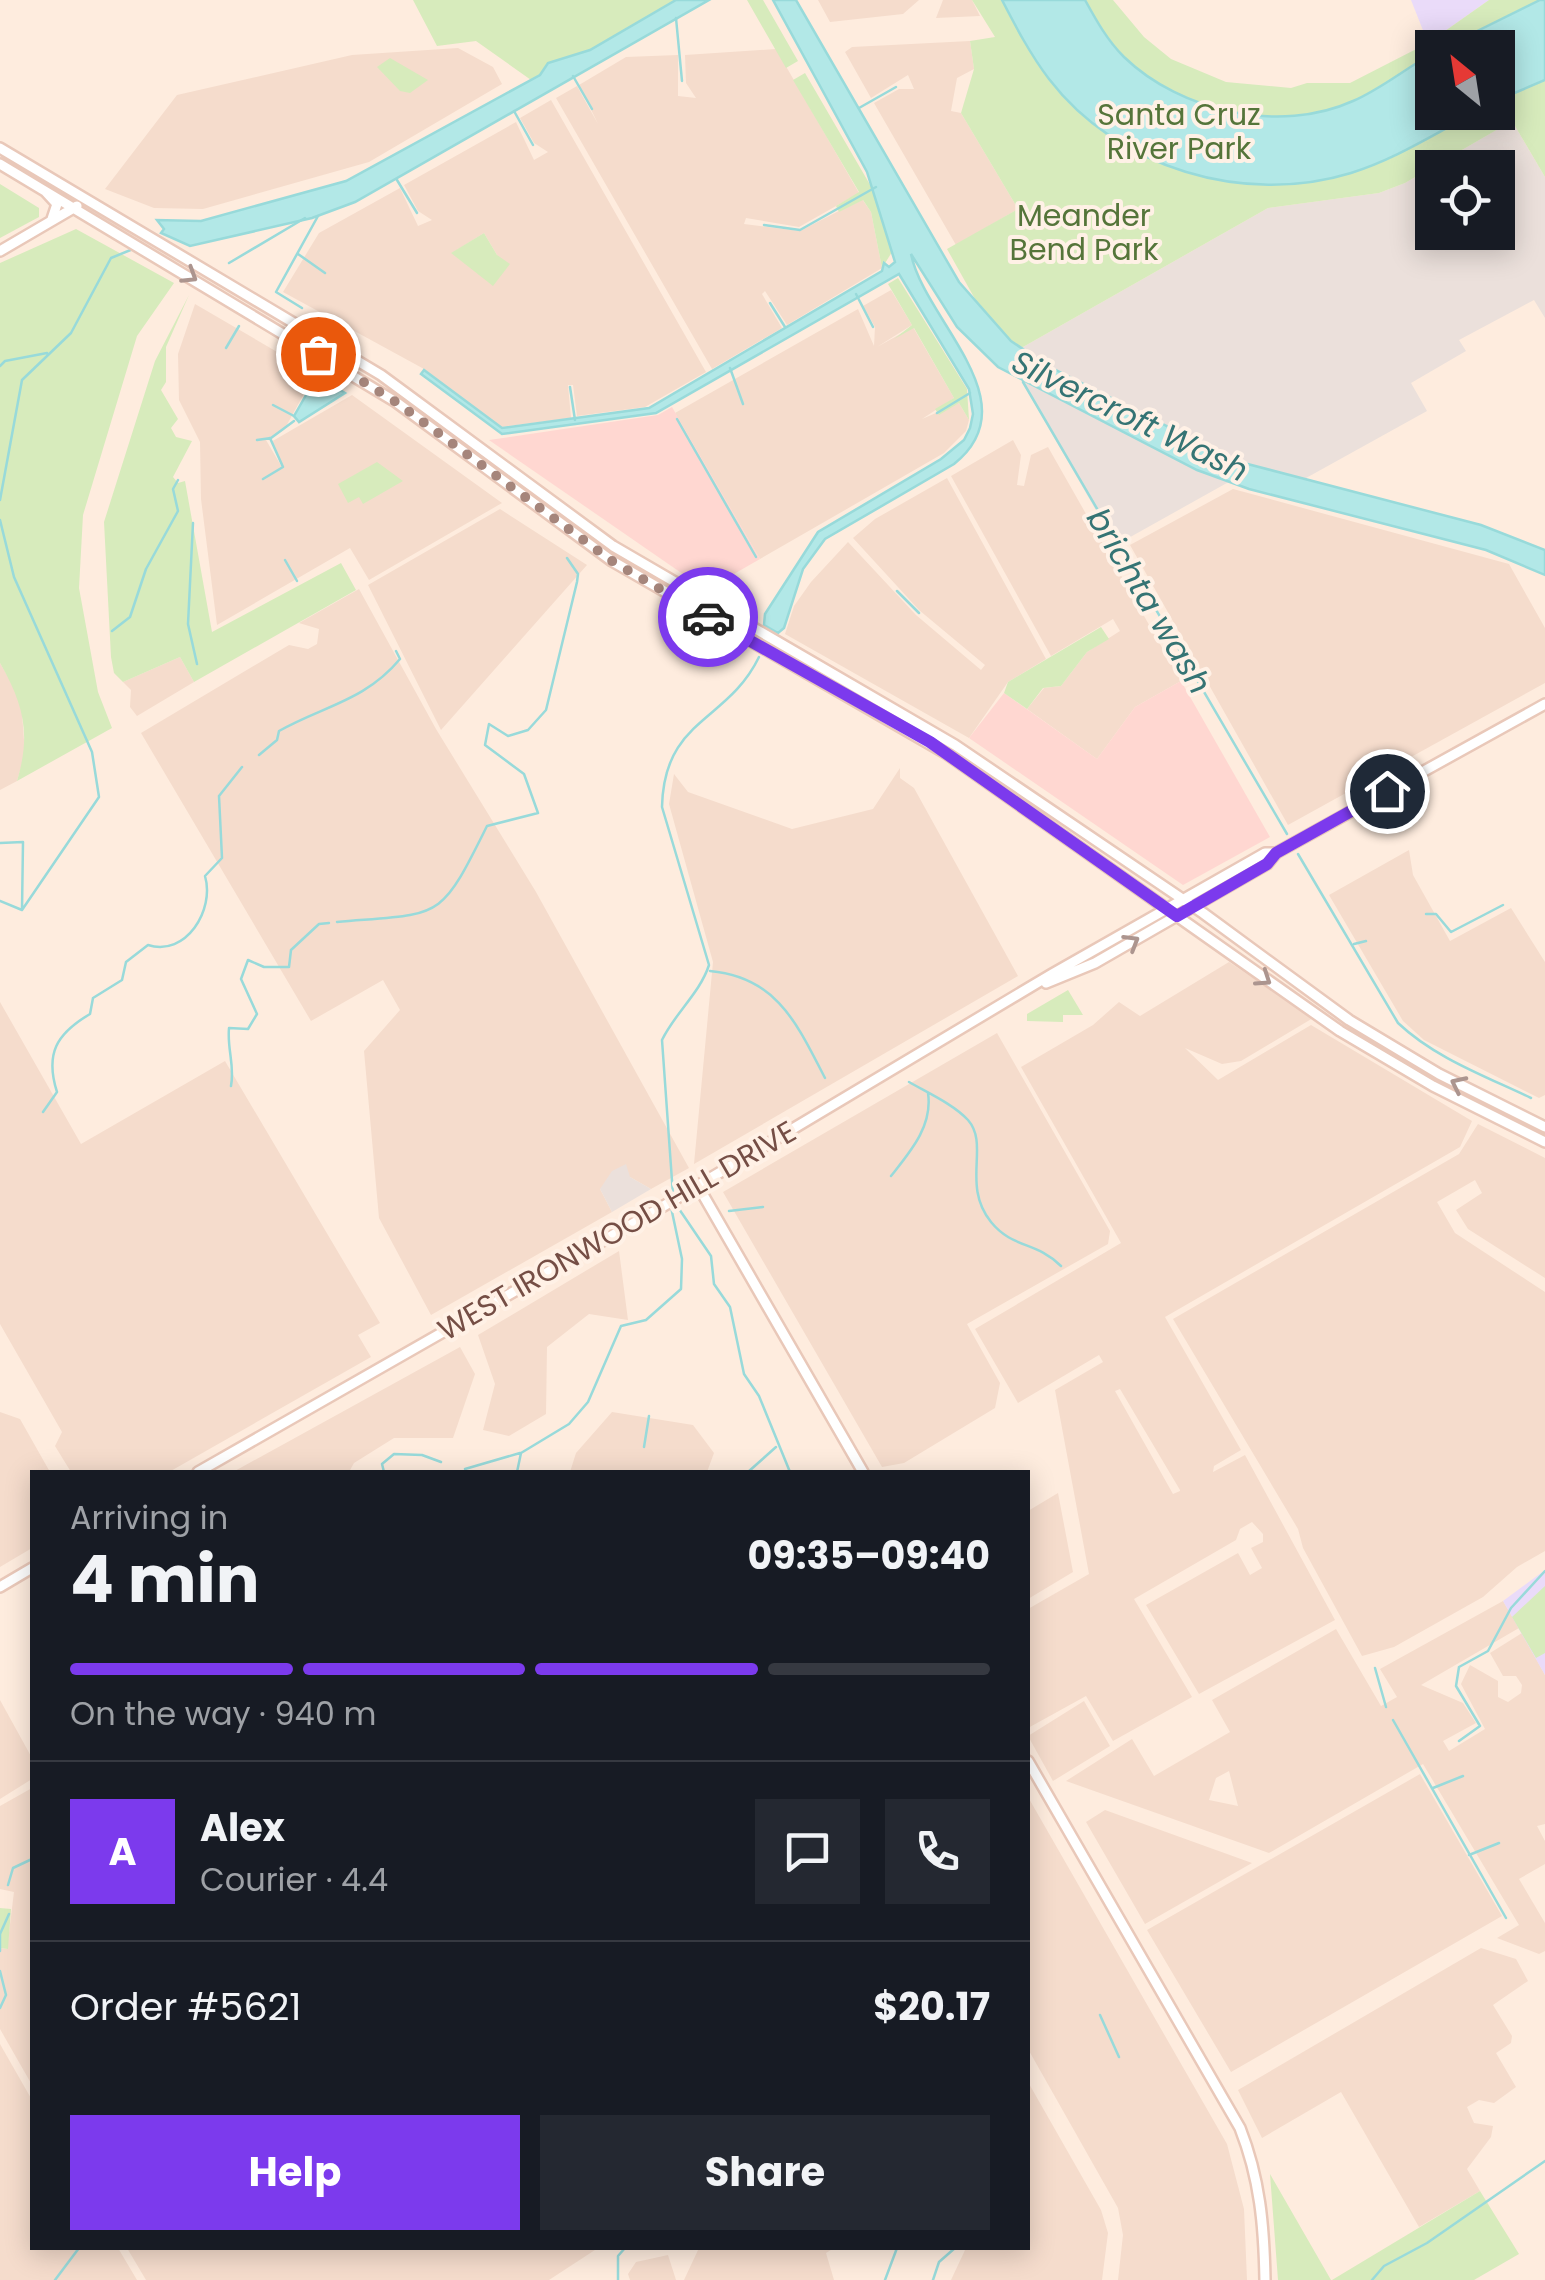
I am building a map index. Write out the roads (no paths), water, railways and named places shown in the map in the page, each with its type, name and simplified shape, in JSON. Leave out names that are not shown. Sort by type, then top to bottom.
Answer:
[{"type":"main road","points":[[0,148],[381,376],[613,546],[904,714],[1438,1074],[1545,1127]]},
{"type":"main road","points":[[0,164],[77,206],[396,402],[612,561],[930,742],[1040,816],[1306,1008],[1433,1086],[1545,1142]]},
{"type":"main road","points":[[40,185],[57,204],[58,211],[46,226]]},
{"type":"main road","points":[[0,252],[77,206]]},
{"type":"main road","points":[[1276,853],[1545,704]]},
{"type":"main road","points":[[1040,816],[1082,841],[1092,839]]},
{"type":"main road","name":"WEST IRONWOOD HILL DRIVE","points":[[202,1470],[662,1208],[1165,907],[1265,852],[1276,853]]},
{"type":"main road","name":"WEST IRONWOOD HILL DRIVE","points":[[1034,987],[1095,963],[1267,864],[1276,853]]},
{"type":"main road","points":[[1306,1008],[1315,994]]},
{"type":"main road","points":[[698,1186],[861,1470]]},
{"type":"main road","points":[[0,1587],[30,1569]]},
{"type":"main road","points":[[1030,1763],[1240,2128],[1256,2168],[1262,2205],[1265,2280]]},
{"type":"water","points":[[676,0],[709,0],[355,202],[312,218],[190,246],[161,233],[164,229],[157,220],[201,221],[346,181],[540,75],[548,63],[590,50]]},
{"type":"water","name":"Silvercroft Wash","points":[[773,0],[796,0],[959,282],[1011,341],[1048,366],[1236,461],[1481,525],[1545,550],[1545,575],[1486,550],[1249,489],[1197,470],[998,367],[957,327],[911,254],[920,279],[967,360],[978,388],[982,414],[975,440],[954,464],[825,539],[803,569],[784,628],[778,633],[764,625],[765,614],[818,532],[941,459],[964,440],[970,428],[973,414],[969,389],[899,274],[656,413],[502,434],[421,374],[424,370],[502,428],[649,408],[882,271],[884,263],[889,267],[895,262],[867,172]]},
{"type":"water","points":[[1002,0],[1085,0],[1112,44],[1147,76],[1202,104],[1263,116],[1325,111],[1363,96],[1415,64],[1415,130],[1444,130],[1384,161],[1351,173],[1310,182],[1268,185],[1226,181],[1185,172],[1146,157],[1110,136],[1077,110],[1049,79]]},
{"type":"water","points":[[1545,0],[1545,80],[1515,93],[1515,30],[1479,30]]},
{"type":"water","points":[[317,376],[345,393],[299,422],[294,416]]},
{"type":"waterway","points":[[676,18],[682,81]]},
{"type":"waterway","points":[[573,76],[592,109]]},
{"type":"waterway","points":[[859,108],[896,87]]},
{"type":"waterway","points":[[514,111],[533,145]]},
{"type":"waterway","points":[[397,180],[417,213]]},
{"type":"waterway","points":[[764,225],[800,230],[876,187]]},
{"type":"waterway","points":[[302,308],[276,292],[318,216]]},
{"type":"waterway","points":[[229,263],[305,218]]},
{"type":"waterway","points":[[0,500],[22,380],[71,333],[111,258],[133,249]]},
{"type":"waterway","points":[[298,254],[325,273]]},
{"type":"waterway","points":[[856,294],[873,327]]},
{"type":"waterway","points":[[770,303],[785,327]]},
{"type":"waterway","points":[[226,348],[239,326]]},
{"type":"waterway","points":[[0,366],[5,361],[47,353]]},
{"type":"waterway","points":[[730,368],[743,404]]},
{"type":"waterway","name":"brichta wash","points":[[1023,382],[1287,834]]},
{"type":"waterway","points":[[570,387],[575,420]]},
{"type":"waterway","points":[[937,413],[970,393]]},
{"type":"waterway","points":[[273,405],[294,416]]},
{"type":"waterway","points":[[677,419],[756,557]]},
{"type":"waterway","points":[[257,440],[271,438],[294,421]]},
{"type":"waterway","points":[[263,479],[283,467],[270,438]]},
{"type":"waterway","points":[[112,631],[130,617],[146,569],[178,511],[173,489],[178,480]]},
{"type":"waterway","points":[[0,520],[14,577],[92,752],[99,797],[22,910],[23,842],[0,843]]},
{"type":"waterway","points":[[193,523],[188,624],[197,664]]},
{"type":"waterway","points":[[337,922],[398,917],[433,907],[458,881],[487,826],[538,813],[524,774],[485,745],[489,724],[508,736],[528,730],[546,710],[577,582],[578,574],[567,558]]},
{"type":"waterway","points":[[285,560],[297,581]]},
{"type":"waterway","points":[[897,591],[919,613]]},
{"type":"waterway","points":[[259,755],[277,740],[279,731],[373,684],[400,659],[396,651]]},
{"type":"waterway","points":[[673,1195],[662,1040],[709,965],[662,807],[665,778],[685,738],[731,696],[759,657]]},
{"type":"waterway","points":[[43,1112],[57,1092],[52,1067],[56,1046],[69,1029],[90,1014],[93,998],[122,980],[126,962],[148,945],[174,944],[195,928],[206,903],[205,876],[222,858],[219,796],[242,767]]},
{"type":"waterway","name":"brichta wash","points":[[1298,854],[1398,1023],[1444,1056],[1531,1098]]},
{"type":"waterway","points":[[0,901],[22,910]]},
{"type":"waterway","points":[[1426,914],[1436,914],[1451,932],[1503,905]]},
{"type":"waterway","points":[[231,1086],[229,1028],[248,1029],[257,1014],[241,979],[248,960],[264,967],[289,967],[291,950],[319,924],[329,923]]},
{"type":"waterway","points":[[1354,944],[1366,941]]},
{"type":"waterway","points":[[710,971],[752,983],[782,1006],[825,1078]]},
{"type":"waterway","points":[[909,1082],[955,1109],[974,1130],[978,1194],[991,1222],[1008,1237],[1043,1252],[1061,1266]]},
{"type":"waterway","points":[[891,1176],[924,1127],[928,1093]]},
{"type":"waterway","points":[[675,1203],[711,1256],[714,1284],[730,1307],[744,1374],[759,1396],[789,1470]]},
{"type":"waterway","points":[[517,1470],[521,1453],[569,1424],[588,1402],[621,1326],[646,1320],[681,1289],[682,1259],[671,1207]]},
{"type":"waterway","points":[[729,1211],[763,1207]]},
{"type":"waterway","points":[[644,1447],[649,1416]]},
{"type":"waterway","points":[[750,1470],[776,1447]]},
{"type":"waterway","points":[[465,1469],[520,1453]]},
{"type":"waterway","points":[[384,1470],[382,1464],[394,1454],[422,1455],[441,1462]]},
{"type":"waterway","points":[[1459,1741],[1480,1726],[1456,1686],[1459,1667],[1488,1651],[1511,1608],[1545,1571]]},
{"type":"waterway","points":[[1375,1668],[1386,1707]]},
{"type":"waterway","points":[[1393,1720],[1506,1918]]},
{"type":"waterway","points":[[1433,1788],[1463,1776]]},
{"type":"waterway","points":[[1469,1855],[1499,1843]]},
{"type":"waterway","points":[[8,1885],[13,1868],[30,1860]]},
{"type":"waterway","points":[[0,1951],[0,1934],[9,1914]]},
{"type":"waterway","points":[[0,1971],[6,1995],[0,2008]]},
{"type":"waterway","points":[[1100,2015],[1119,2057]]},
{"type":"waterway","points":[[1372,2280],[1384,2266],[1427,2243],[1545,2161]]},
{"type":"waterway","points":[[55,2280],[78,2250]]},
{"type":"waterway","points":[[618,2280],[618,2256],[623,2250]]},
{"type":"waterway","points":[[885,2280],[896,2250]]},
{"type":"waterway","points":[[933,2280],[939,2262],[953,2250]]},
{"type":"park label","name":"Santa Cruz River Park","points":[[1179,132]]},
{"type":"park label","name":"Meander Bend Park","points":[[1084,233]]}]
